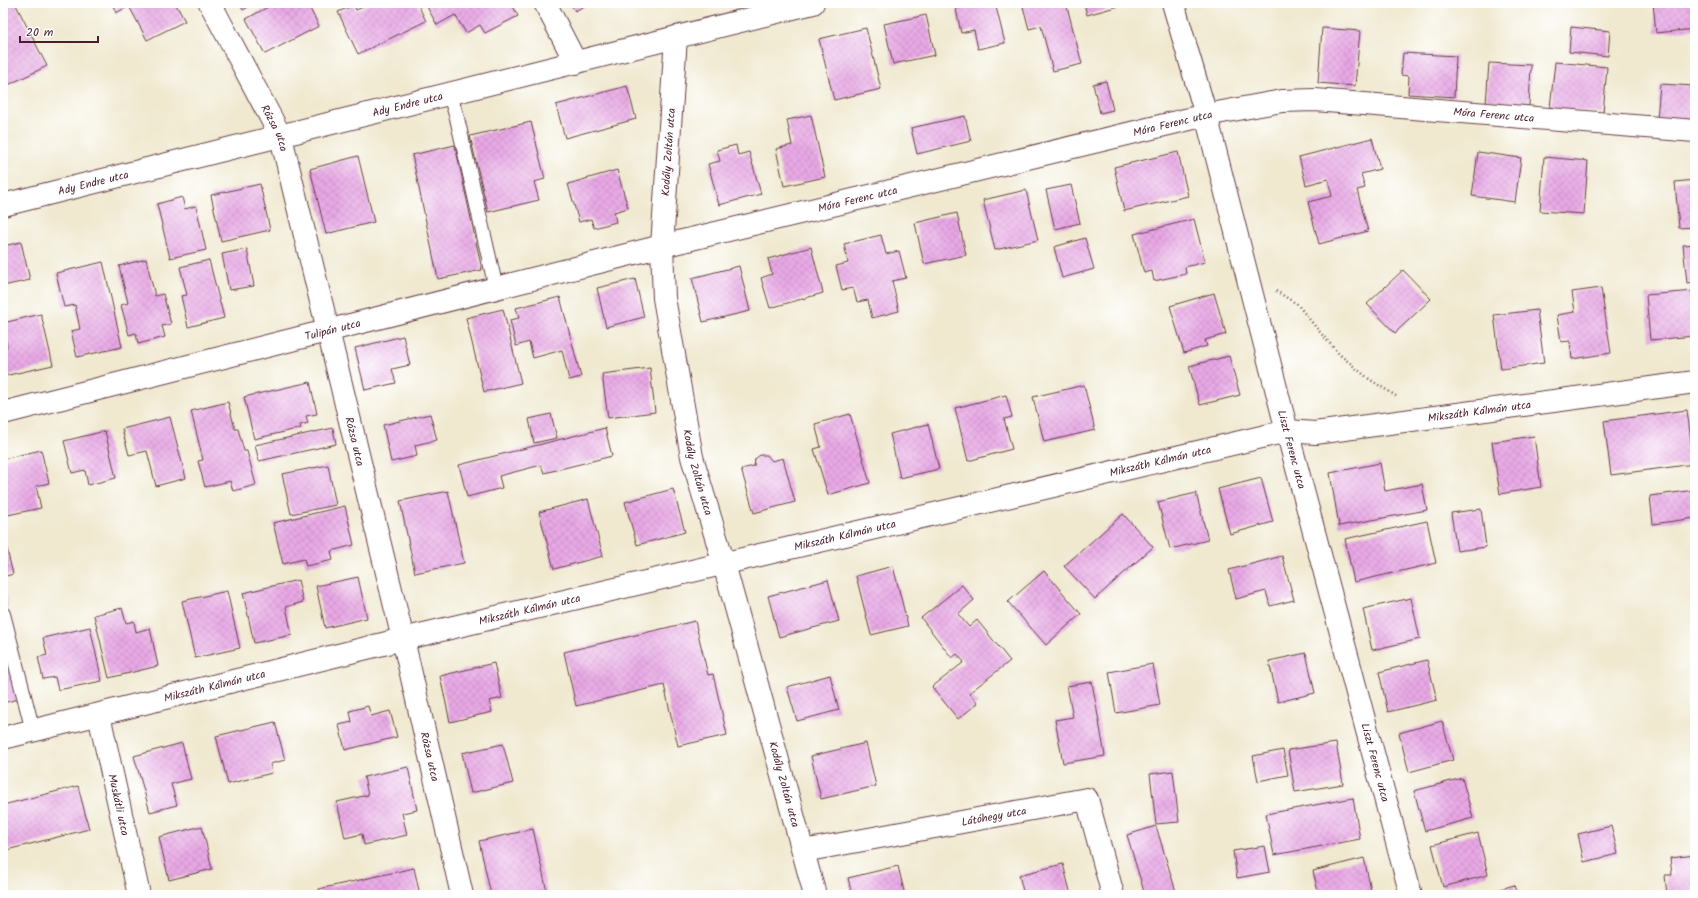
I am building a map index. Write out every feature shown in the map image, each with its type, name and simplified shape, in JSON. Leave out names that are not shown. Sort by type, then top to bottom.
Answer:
[{"type":"street","name":"Rózsa utca","points":[[210,3],[281,137],[403,639],[462,895]]},
{"type":"street","points":[[545,3],[576,63]]},
{"type":"street","name":"Ady Endre utca","points":[[3,205],[281,137],[813,3]]},
{"type":"street","name":"Liszt Ferenc utca","points":[[1173,3],[1206,115],[1287,430],[1410,895]]},
{"type":"street","name":"Kodály Zoltán utca","points":[[676,37],[662,246],[664,298],[685,427],[692,457],[724,564],[815,895]]},
{"type":"street","name":"Móra Ferenc utca","points":[[662,246],[1206,115],[1282,101],[1315,100],[1695,131]]},
{"type":"street","name":"Tulipán utca","points":[[3,413],[662,246]]},
{"type":"street","name":"Mikszáth Kálmán utca","points":[[3,738],[403,639],[1287,430],[1315,433],[1695,382]]},
{"type":"street","name":"Muskátli utca","points":[[99,715],[139,895]]},
{"type":"street","name":"Látóhegy utca","points":[[803,851],[1087,799],[1113,895]]},
{"type":"lane","points":[[450,94],[457,118],[496,288]]},
{"type":"lane","points":[[3,614],[33,731]]},
{"type":"path","points":[[1247,272],[1297,304],[1339,354],[1369,379],[1428,418]]},
{"type":"building","points":[[3,3],[15,3],[47,66],[6,86],[3,79]]},
{"type":"building","points":[[112,3],[175,3],[185,21],[147,40],[129,6],[116,13]]},
{"type":"building","points":[[239,3],[255,3],[243,10]]},
{"type":"building","points":[[275,3],[307,3],[319,26],[265,54],[246,19]]},
{"type":"building","points":[[372,3],[417,3],[426,21],[358,54],[338,12],[354,5],[356,10]]},
{"type":"building","points":[[425,3],[511,3],[518,16],[485,33],[480,25],[466,33],[455,15],[437,25]]},
{"type":"building","points":[[570,3],[590,3],[575,11]]},
{"type":"building","points":[[980,3],[995,3],[1005,43],[978,49],[974,30],[961,33],[956,9]]},
{"type":"building","points":[[1022,3],[1066,3],[1082,64],[1053,71],[1041,26],[1029,29]]},
{"type":"building","points":[[1084,3],[1130,3],[1087,15]]},
{"type":"building","points":[[1653,3],[1695,3],[1695,29],[1656,33]]},
{"type":"building","points":[[926,15],[935,55],[893,64],[884,24]]},
{"type":"building","points":[[1571,27],[1610,31],[1608,56],[1569,52]]},
{"type":"building","points":[[866,28],[881,89],[834,100],[819,39]]},
{"type":"building","points":[[1322,28],[1360,31],[1355,86],[1318,83]]},
{"type":"building","points":[[1403,53],[1456,56],[1454,97],[1408,94],[1409,76],[1401,75]]},
{"type":"building","points":[[1555,62],[1607,67],[1603,113],[1550,108]]},
{"type":"building","points":[[1489,63],[1531,65],[1529,106],[1486,104]]},
{"type":"building","points":[[1106,81],[1113,110],[1100,113],[1093,84]]},
{"type":"building","points":[[1660,84],[1695,86],[1695,123],[1657,120]]},
{"type":"building","points":[[627,86],[636,119],[565,138],[556,105]]},
{"type":"building","points":[[811,115],[825,177],[784,186],[776,149],[792,145],[787,120]]},
{"type":"building","points":[[965,116],[971,141],[917,154],[911,128]]},
{"type":"building","points":[[531,122],[545,179],[534,182],[539,200],[488,212],[470,136]]},
{"type":"building","points":[[1372,138],[1380,169],[1361,174],[1365,188],[1357,190],[1368,231],[1319,244],[1308,202],[1332,196],[1328,179],[1306,185],[1299,157]]},
{"type":"building","points":[[455,145],[482,270],[438,279],[412,155]]},
{"type":"building","points":[[736,145],[738,155],[749,152],[761,194],[719,205],[708,164],[720,161],[717,150]]},
{"type":"building","points":[[1178,152],[1188,196],[1124,211],[1114,167]]},
{"type":"building","points":[[1478,152],[1521,158],[1515,202],[1472,196]]},
{"type":"building","points":[[358,156],[374,222],[326,234],[310,169]]},
{"type":"building","points":[[1544,157],[1588,161],[1584,214],[1540,211]]},
{"type":"building","points":[[617,170],[628,208],[614,212],[616,222],[594,228],[591,219],[579,222],[568,184]]},
{"type":"building","points":[[1695,180],[1695,227],[1679,228],[1675,182]]},
{"type":"building","points":[[260,184],[270,230],[221,241],[211,195]]},
{"type":"building","points":[[1071,185],[1080,223],[1055,229],[1046,190]]},
{"type":"building","points":[[1026,190],[1038,240],[995,250],[983,200]]},
{"type":"building","points":[[182,197],[185,209],[196,206],[206,250],[170,258],[157,204]]},
{"type":"building","points":[[957,213],[966,255],[924,264],[915,223]]},
{"type":"building","points":[[1194,219],[1205,262],[1185,267],[1186,274],[1154,281],[1152,271],[1144,273],[1134,234]]},
{"type":"building","points":[[881,235],[886,254],[899,251],[906,278],[892,281],[899,311],[872,318],[868,300],[857,302],[853,288],[842,290],[836,266],[848,263],[844,244]]},
{"type":"building","points":[[1085,238],[1094,269],[1062,278],[1054,247]]},
{"type":"building","points":[[21,242],[30,280],[3,286],[3,246]]},
{"type":"building","points":[[1695,244],[1695,282],[1687,283],[1683,245]]},
{"type":"building","points":[[811,247],[823,293],[770,308],[761,278],[772,274],[768,259]]},
{"type":"building","points":[[247,249],[254,286],[229,290],[222,254]]},
{"type":"building","points":[[146,259],[155,296],[163,294],[171,324],[162,326],[165,337],[138,344],[136,333],[129,335],[121,305],[128,303],[119,266]]},
{"type":"building","points":[[209,260],[224,318],[188,327],[181,296],[187,295],[180,267]]},
{"type":"building","points":[[103,262],[122,347],[77,357],[71,331],[80,329],[75,305],[64,307],[56,273]]},
{"type":"building","points":[[739,266],[750,311],[703,322],[692,278]]},
{"type":"building","points":[[1403,270],[1431,299],[1395,333],[1367,304]]},
{"type":"building","points":[[635,279],[644,317],[606,327],[597,288]]},
{"type":"building","points":[[1601,288],[1611,353],[1572,359],[1570,341],[1561,342],[1557,315],[1575,312],[1572,292]]},
{"type":"building","points":[[1695,291],[1695,336],[1650,340],[1646,295]]},
{"type":"building","points":[[1214,293],[1226,334],[1205,340],[1207,346],[1184,353],[1170,306]]},
{"type":"building","points":[[560,297],[581,377],[569,380],[562,350],[533,358],[529,342],[516,346],[510,320],[519,318],[516,308]]},
{"type":"building","points":[[503,309],[521,383],[484,392],[466,318]]},
{"type":"building","points":[[1537,310],[1544,363],[1501,369],[1494,315]]},
{"type":"building","points":[[41,314],[53,365],[4,376],[3,348],[7,347],[3,323]]},
{"type":"building","points":[[403,336],[410,365],[392,369],[396,383],[365,390],[355,348]]},
{"type":"building","points":[[1229,356],[1240,395],[1200,405],[1189,366]]},
{"type":"building","points":[[650,368],[655,412],[608,418],[602,374]]},
{"type":"building","points":[[310,382],[317,414],[306,416],[308,423],[300,425],[301,428],[254,439],[244,397]]},
{"type":"building","points":[[1084,385],[1095,430],[1044,442],[1033,397]]},
{"type":"building","points":[[1006,395],[1012,417],[1004,419],[1012,449],[968,461],[955,408]]},
{"type":"building","points":[[228,402],[235,429],[238,429],[244,451],[247,451],[256,485],[233,491],[230,481],[205,487],[198,461],[203,460],[191,411]]},
{"type":"building","points":[[1687,410],[1694,464],[1611,475],[1604,421]]},
{"type":"building","points":[[430,414],[437,440],[415,445],[417,456],[391,462],[383,425]]},
{"type":"building","points":[[551,414],[557,438],[534,443],[529,419]]},
{"type":"building","points":[[850,414],[870,483],[828,495],[814,449],[821,447],[815,424]]},
{"type":"building","points":[[170,417],[186,478],[156,486],[147,451],[129,455],[122,429]]},
{"type":"building","points":[[928,424],[939,469],[900,478],[890,434]]},
{"type":"building","points":[[333,428],[336,444],[259,461],[255,445]]},
{"type":"building","points":[[605,428],[612,456],[544,473],[541,465],[499,476],[502,488],[467,497],[459,465]]},
{"type":"building","points":[[105,431],[116,478],[88,485],[85,470],[72,473],[64,441]]},
{"type":"building","points":[[1534,436],[1541,487],[1500,494],[1492,442]]},
{"type":"building","points":[[41,450],[49,483],[36,486],[41,508],[3,516],[3,459]]},
{"type":"building","points":[[760,455],[767,455],[772,461],[783,458],[795,502],[754,513],[741,469],[754,466],[755,459]]},
{"type":"building","points":[[1380,463],[1385,491],[1422,484],[1427,510],[1339,526],[1330,473]]},
{"type":"building","points":[[328,465],[336,505],[291,514],[282,474]]},
{"type":"building","points":[[1261,478],[1273,522],[1230,534],[1218,489]]},
{"type":"building","points":[[673,489],[685,532],[637,545],[625,502]]},
{"type":"building","points":[[1695,490],[1695,518],[1653,524],[1650,496]]},
{"type":"building","points":[[448,491],[464,563],[415,573],[400,501]]},
{"type":"building","points":[[1196,493],[1208,540],[1170,549],[1158,502]]},
{"type":"building","points":[[588,499],[603,556],[554,569],[539,512]]},
{"type":"building","points":[[345,506],[354,545],[331,551],[333,560],[306,566],[304,559],[283,564],[273,523]]},
{"type":"building","points":[[1481,509],[1486,547],[1457,551],[1451,513]]},
{"type":"building","points":[[1123,514],[1153,547],[1095,599],[1064,566]]},
{"type":"building","points":[[1427,521],[1436,563],[1354,582],[1345,539]]},
{"type":"building","points":[[6,546],[13,574],[3,577],[3,547]]},
{"type":"building","points":[[1282,556],[1294,600],[1270,606],[1266,591],[1236,599],[1229,570]]},
{"type":"building","points":[[893,566],[908,626],[871,635],[856,576]]},
{"type":"building","points":[[1044,571],[1081,614],[1046,645],[1008,602]]},
{"type":"building","points":[[358,577],[367,618],[325,628],[316,586]]},
{"type":"building","points":[[298,580],[303,602],[286,607],[292,635],[254,643],[243,593]]},
{"type":"building","points":[[828,580],[839,621],[779,637],[768,596]]},
{"type":"building","points":[[3,584],[8,604],[3,606]]},
{"type":"building","points":[[962,585],[974,600],[958,614],[969,627],[977,620],[1010,661],[969,693],[978,703],[958,719],[932,687],[964,662],[957,654],[952,658],[921,618]]},
{"type":"building","points":[[227,591],[240,648],[195,658],[182,601]]},
{"type":"building","points":[[1411,598],[1420,639],[1372,650],[1363,609]]},
{"type":"building","points":[[122,608],[126,623],[134,621],[136,632],[150,628],[158,666],[109,678],[94,615]]},
{"type":"building","points":[[695,621],[708,675],[713,674],[727,735],[678,746],[664,685],[576,706],[564,652]]},
{"type":"building","points":[[90,627],[102,681],[58,690],[55,677],[43,679],[38,657],[47,655],[43,638]]},
{"type":"building","points":[[1306,653],[1315,693],[1278,702],[1269,661]]},
{"type":"building","points":[[3,655],[6,655],[18,699],[3,703]]},
{"type":"building","points":[[1427,660],[1437,700],[1388,712],[1379,672]]},
{"type":"building","points":[[494,663],[502,698],[489,701],[492,712],[450,722],[440,676]]},
{"type":"building","points":[[1153,664],[1160,705],[1116,713],[1109,672]]},
{"type":"building","points":[[830,675],[839,710],[797,721],[787,687]]},
{"type":"building","points":[[1092,682],[1105,756],[1063,763],[1055,720],[1073,717],[1067,686]]},
{"type":"building","points":[[368,706],[371,716],[390,711],[397,737],[345,750],[339,725],[352,722],[350,711]]},
{"type":"building","points":[[1442,721],[1453,760],[1409,772],[1399,733]]},
{"type":"building","points":[[275,722],[285,760],[270,764],[272,773],[228,784],[216,736]]},
{"type":"building","points":[[182,743],[191,779],[171,784],[177,805],[150,812],[134,756]]},
{"type":"building","points":[[866,743],[876,786],[821,799],[811,756]]},
{"type":"building","points":[[1336,743],[1343,784],[1295,792],[1288,750]]},
{"type":"building","points":[[503,744],[513,783],[471,793],[462,753]]},
{"type":"building","points":[[1283,750],[1288,775],[1258,781],[1253,756]]},
{"type":"building","points":[[408,767],[417,810],[402,813],[407,835],[364,845],[362,834],[345,838],[337,802],[368,795],[364,777]]},
{"type":"building","points":[[1173,771],[1179,822],[1156,824],[1150,774]]},
{"type":"building","points":[[1462,778],[1473,818],[1425,831],[1414,791]]},
{"type":"building","points":[[78,786],[89,829],[3,851],[3,805]]},
{"type":"building","points":[[1353,798],[1360,839],[1274,855],[1266,814]]},
{"type":"building","points":[[202,826],[212,869],[169,880],[159,837]]},
{"type":"building","points":[[1156,826],[1177,895],[1145,895],[1127,835]]},
{"type":"building","points":[[1611,826],[1618,854],[1584,862],[1578,834]]},
{"type":"building","points":[[533,829],[547,892],[531,895],[491,895],[479,841]]},
{"type":"building","points":[[1478,833],[1488,875],[1443,887],[1432,845]]},
{"type":"building","points":[[1265,846],[1270,872],[1237,878],[1233,851]]},
{"type":"building","points":[[1695,855],[1695,895],[1667,895],[1665,875],[1672,875],[1670,858]]},
{"type":"building","points":[[1364,858],[1372,895],[1319,895],[1313,871]]},
{"type":"building","points":[[1063,864],[1071,895],[1024,895],[1019,875]]},
{"type":"building","points":[[898,866],[905,895],[852,895],[848,878]]},
{"type":"building","points":[[414,868],[420,895],[320,895],[319,889]]},
{"type":"building","points":[[1514,885],[1517,895],[1481,895]]}]
